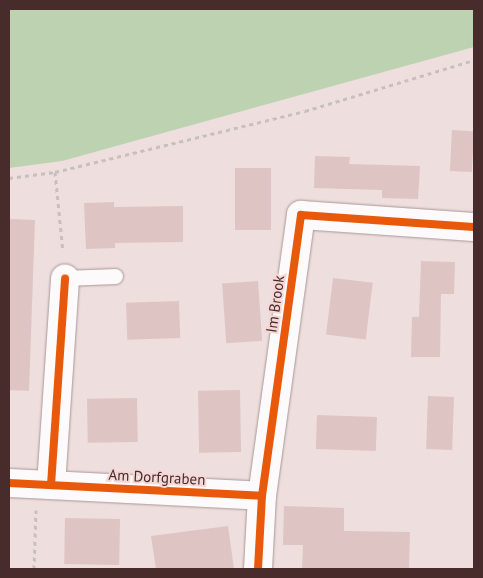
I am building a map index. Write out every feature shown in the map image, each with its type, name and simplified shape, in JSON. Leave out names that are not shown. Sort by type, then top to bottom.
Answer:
[{"type":"street","name":"Im Brook","points":[[258,569],[262,496],[300,215],[474,227]]},
{"type":"street","points":[[43,485],[65,278]]},
{"type":"street","name":"Am Dorfgraben","points":[[9,483],[262,496]]},
{"type":"lane","points":[[65,278],[115,276]]},
{"type":"path","points":[[9,178],[55,172],[305,111],[474,60]]},
{"type":"path","points":[[55,172],[65,278]]},
{"type":"path","points":[[34,569],[43,485]]},
{"type":"green space","points":[[9,9],[474,9],[474,47],[62,161],[9,168]]},
{"type":"building","points":[[452,130],[474,131],[472,172],[450,171]]},
{"type":"building","points":[[315,156],[350,157],[349,164],[420,166],[418,199],[382,198],[382,190],[314,188]]},
{"type":"building","points":[[235,168],[271,168],[271,230],[235,230]]},
{"type":"building","points":[[114,202],[114,207],[183,206],[183,242],[115,243],[115,248],[86,249],[84,203]]},
{"type":"building","points":[[9,219],[35,220],[29,391],[9,390]]},
{"type":"building","points":[[421,261],[455,262],[454,294],[441,294],[440,357],[411,357],[412,317],[419,317]]},
{"type":"building","points":[[333,278],[373,283],[366,339],[326,335]]},
{"type":"building","points":[[258,281],[262,341],[226,343],[222,284]]},
{"type":"building","points":[[179,301],[180,338],[127,340],[126,303]]},
{"type":"building","points":[[240,390],[241,452],[199,453],[198,391]]},
{"type":"building","points":[[428,396],[454,397],[452,450],[426,449]]},
{"type":"building","points":[[137,398],[138,442],[88,443],[87,399]]},
{"type":"building","points":[[317,415],[377,417],[376,451],[316,449]]},
{"type":"building","points":[[284,506],[344,508],[344,531],[410,532],[409,569],[302,569],[303,545],[283,545]]},
{"type":"building","points":[[65,518],[120,519],[119,565],[64,564]]},
{"type":"building","points":[[228,526],[234,569],[156,569],[151,536]]},
{"type":"cycle path","points":[[258,569],[262,496],[301,215],[474,227]]},
{"type":"cycle path","points":[[51,485],[65,278]]},
{"type":"cycle path","points":[[9,483],[262,496]]}]
